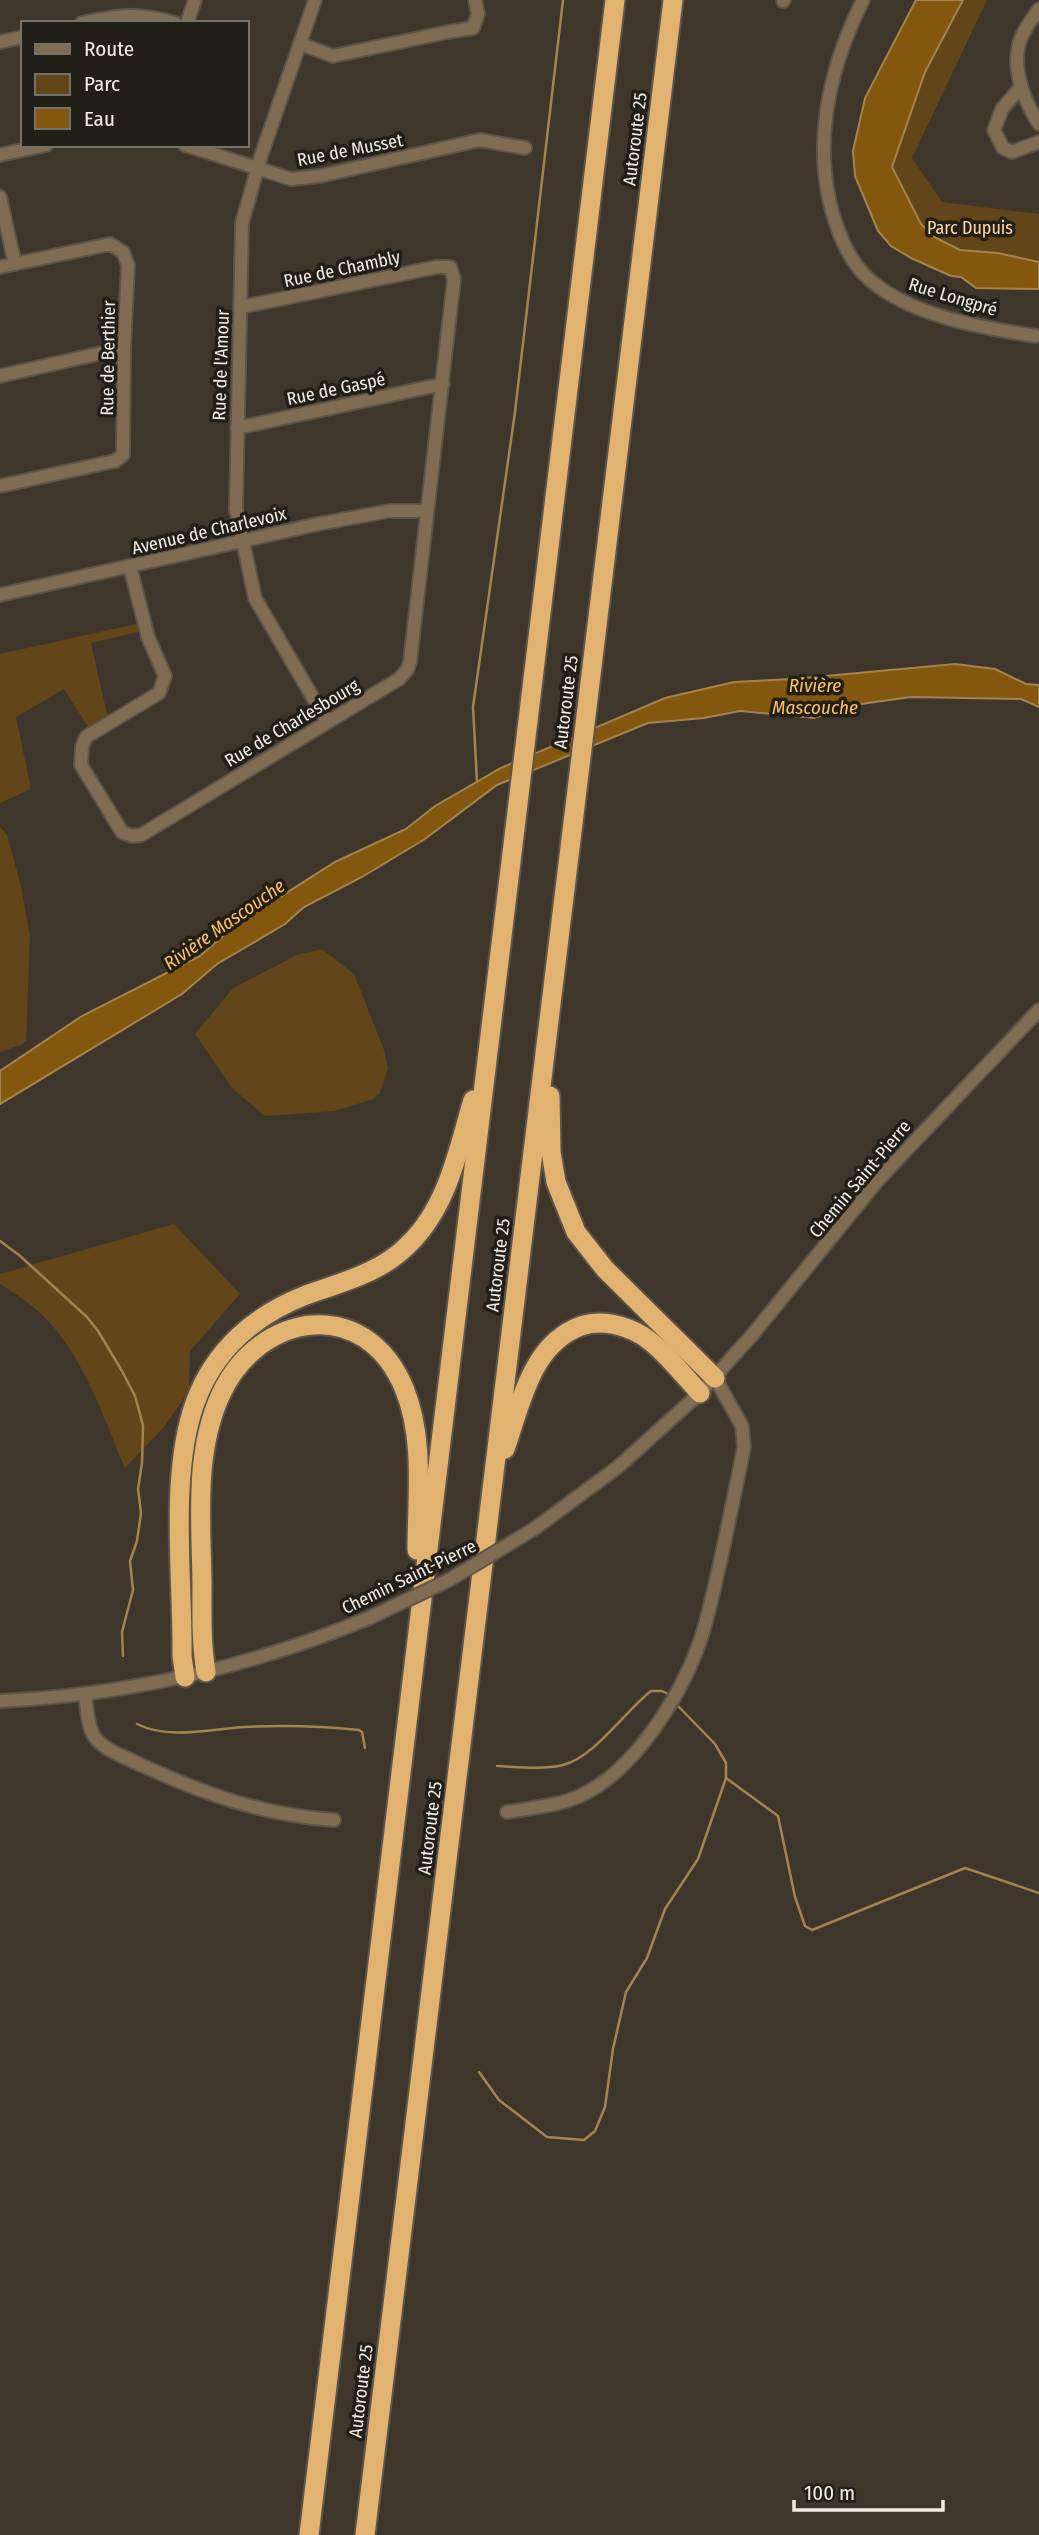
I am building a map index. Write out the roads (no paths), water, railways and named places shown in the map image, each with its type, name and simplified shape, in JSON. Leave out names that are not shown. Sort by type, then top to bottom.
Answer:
[{"type":"highway","name":"Autoroute 25","points":[[309,2535],[615,0]]},
{"type":"highway","name":"Autoroute 25","points":[[365,2535],[673,0]]},
{"type":"highway","points":[[549,1019],[551,1152],[556,1182],[566,1211],[576,1232],[597,1260],[715,1378]]},
{"type":"highway","points":[[185,1677],[182,1656],[182,1468],[191,1416],[207,1376],[229,1345],[256,1321],[294,1300],[373,1270],[403,1250],[419,1234],[437,1206],[452,1172],[489,1041]]},
{"type":"highway","points":[[492,1487],[537,1364],[552,1343],[579,1327],[598,1322],[637,1332],[655,1346],[700,1393]]},
{"type":"highway","points":[[206,1672],[203,1646],[201,1492],[203,1460],[211,1424],[221,1394],[241,1363],[270,1337],[299,1326],[337,1327],[359,1335],[384,1355],[404,1388],[414,1425],[418,1460],[418,1635]]},
{"type":"street","points":[[188,21],[195,0]]},
{"type":"street","name":"Rue de l'Amour","points":[[315,0],[242,223],[236,509],[255,598],[327,722]]},
{"type":"street","points":[[300,44],[332,56],[473,28],[478,14],[475,0]]},
{"type":"street","name":"Rue Longpré","points":[[863,0],[834,77],[824,127],[823,160],[827,192],[845,248],[858,269],[870,280],[904,301],[973,324],[1035,336]]},
{"type":"street","points":[[1039,9],[1020,39],[1018,66],[1020,89],[1039,124]]},
{"type":"street","points":[[91,21],[122,14],[142,15],[167,21]]},
{"type":"street","points":[[0,42],[21,37]]},
{"type":"street","points":[[1020,89],[1002,109],[994,130],[1003,148],[1012,152],[1039,142]]},
{"type":"street","name":"Rue de Musset","points":[[191,147],[291,179],[320,176],[480,140],[525,148]]},
{"type":"street","points":[[0,155],[37,147]]},
{"type":"street","points":[[0,197],[15,264],[0,267]]},
{"type":"street","name":"Rue de Berthier","points":[[0,485],[115,461],[123,455],[125,443],[124,348],[128,265],[123,252],[110,244],[15,264]]},
{"type":"street","name":"Rue de Chambly","points":[[240,307],[437,267],[450,267]]},
{"type":"street","name":"Rue de Charlesbourg","points":[[131,567],[148,637],[165,676],[159,693],[86,737],[80,757],[81,765],[122,832],[132,836],[141,835],[399,679],[407,670],[443,384],[454,279],[450,267]]},
{"type":"street","points":[[0,376],[124,348]]},
{"type":"street","name":"Rue de Gaspé","points":[[237,428],[443,384]]},
{"type":"street","name":"Avenue de Charlevoix","points":[[0,595],[388,511],[426,511]]},
{"type":"street","name":"Chemin Saint-Pierre","points":[[0,1701],[85,1694],[185,1677],[274,1653],[369,1618],[449,1580],[534,1529],[618,1467],[715,1378],[879,1179],[1039,1010]]},
{"type":"street","points":[[507,1812],[571,1799],[608,1777],[644,1741],[687,1670],[700,1641],[710,1606],[744,1447],[742,1426],[715,1378]]},
{"type":"street","points":[[700,1393],[724,1397]]},
{"type":"street","points":[[85,1694],[94,1737],[118,1754],[191,1787],[242,1805],[299,1816],[334,1819]]},
{"type":"water","points":[[916,0],[963,0],[925,72],[892,167],[921,224],[934,237],[960,250],[998,253],[1039,262],[1039,289],[976,288],[961,277],[951,276],[911,258],[891,246],[878,231],[855,176],[853,151],[865,98]]},
{"type":"water","name":"Rivière Mascouche","points":[[955,664],[995,669],[1026,684],[1039,685],[1039,707],[1021,699],[911,697],[854,705],[814,718],[740,711],[704,718],[648,723],[497,785],[425,839],[362,877],[304,907],[285,924],[217,964],[182,994],[0,1104],[0,1071],[82,1016],[200,956],[236,925],[335,862],[406,829],[435,806],[501,768],[665,698],[734,682]]},
{"type":"waterway","points":[[477,782],[473,707],[515,412],[563,0]]},
{"type":"waterway","points":[[0,1241],[87,1317],[98,1331],[135,1396],[143,1426],[138,1489],[141,1513],[137,1541],[130,1561],[133,1590],[122,1632],[123,1656]]},
{"type":"waterway","points":[[497,1766],[547,1767],[575,1760],[587,1753],[651,1691],[668,1694]]},
{"type":"waterway","points":[[479,2072],[499,2100],[547,2137],[584,2140],[595,2131],[605,2107],[613,2049],[626,1992],[647,1958],[665,1909],[698,1859],[726,1778],[726,1763],[715,1744],[678,1706]]},
{"type":"waterway","points":[[137,1724],[149,1729],[176,1733],[274,1726],[359,1730],[362,1732],[365,1748]]},
{"type":"waterway","points":[[726,1778],[778,1816],[795,1897],[805,1926],[812,1930],[965,1868],[1039,1893]]},
{"type":"park label","name":"Parc Dupuis","points":[[970,228]]}]
